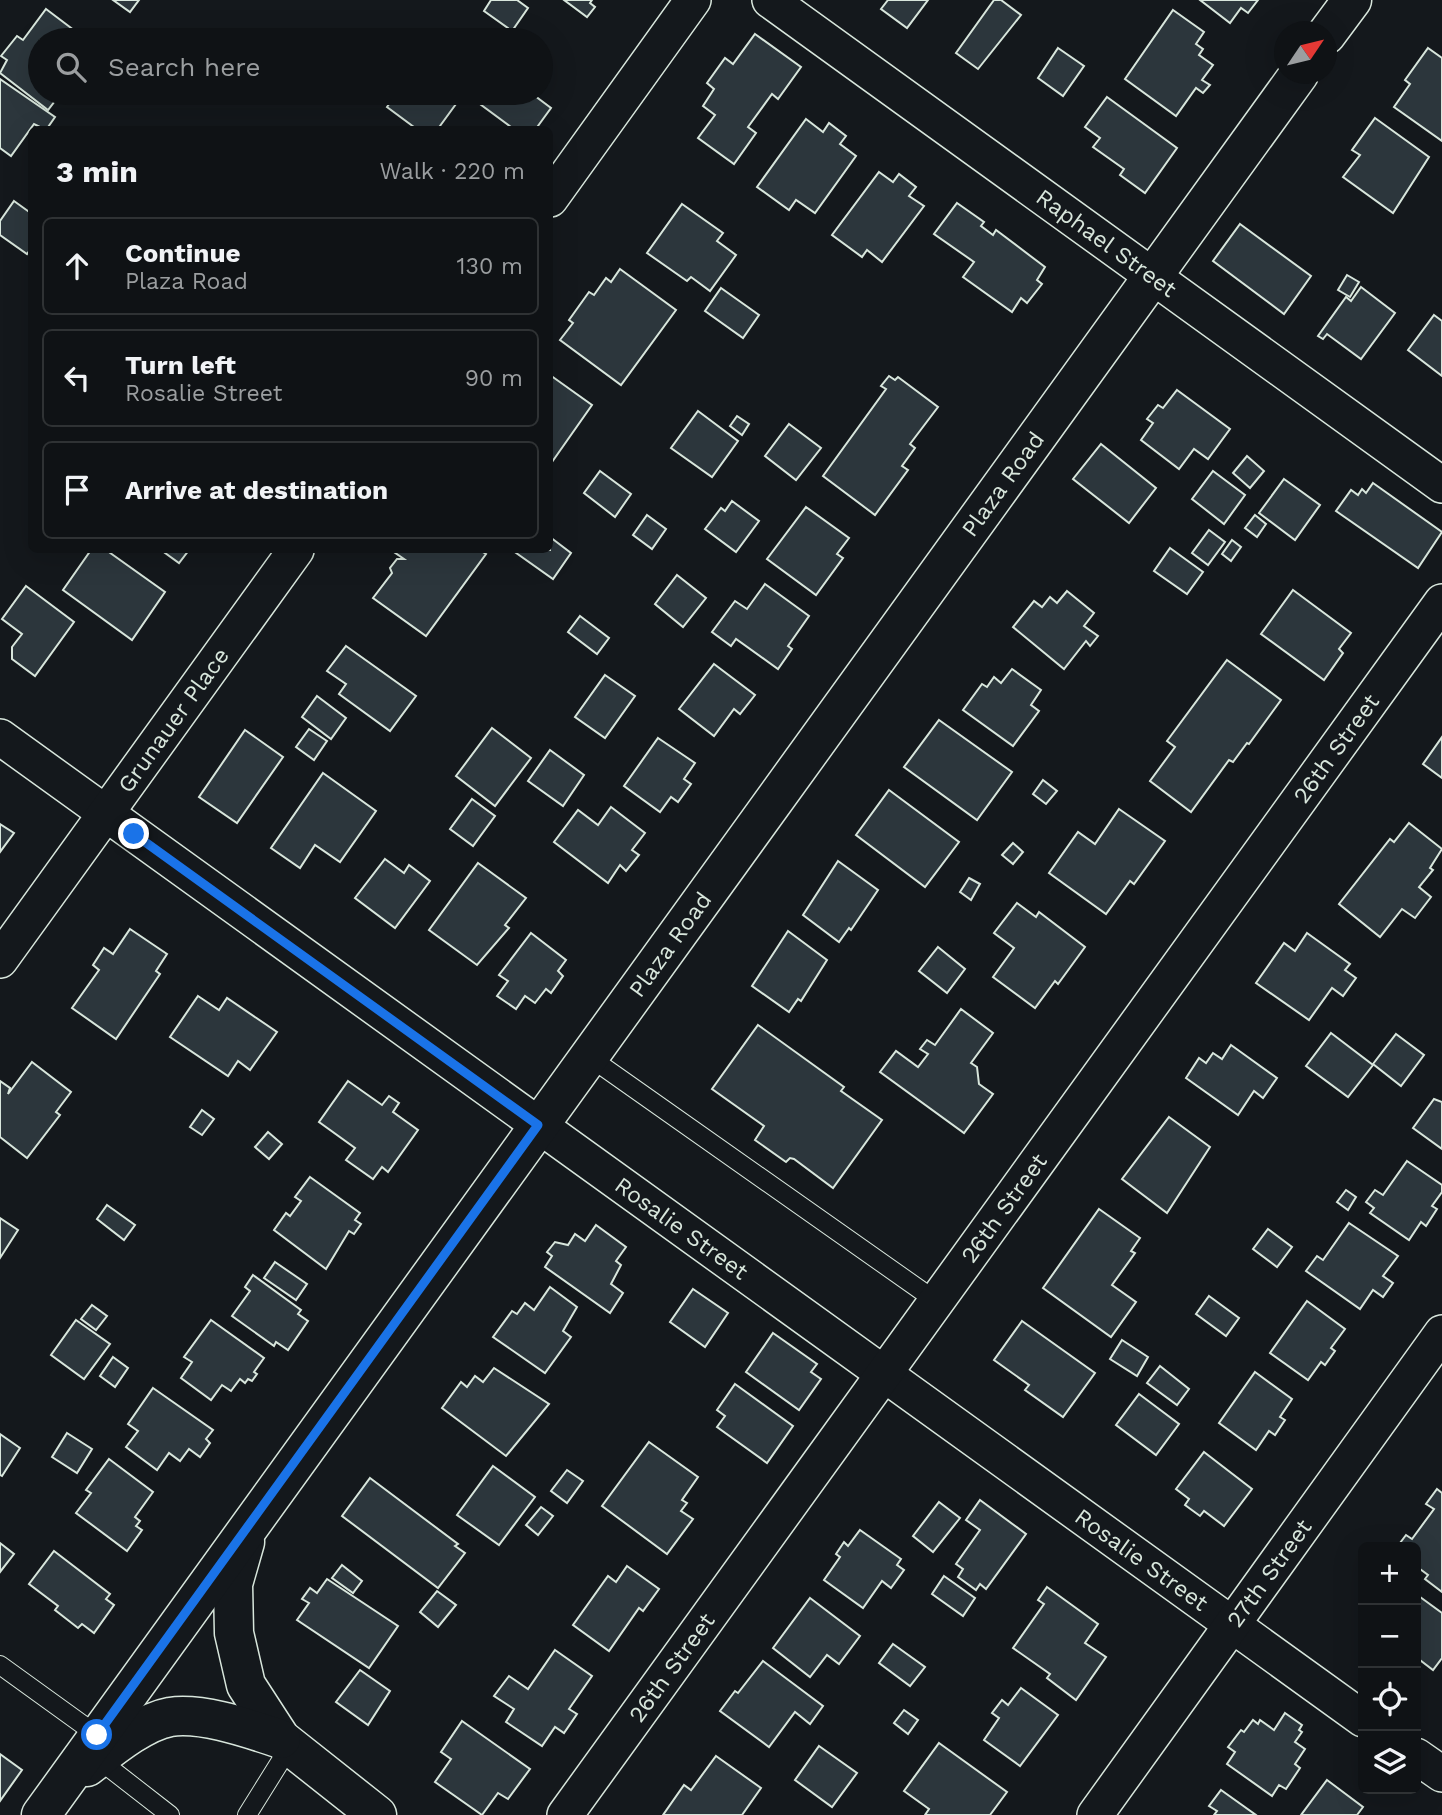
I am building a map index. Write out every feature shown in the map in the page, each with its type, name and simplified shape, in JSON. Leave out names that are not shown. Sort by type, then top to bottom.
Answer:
[{"type":"street","points":[[553,195],[693,0]]},
{"type":"street","name":"Raphael Street","points":[[771,0],[1442,485]]},
{"type":"street","points":[[1336,21],[1352,0]]},
{"type":"street","name":"Plaza Road","points":[[97,1747],[252,1520],[1291,84]]},
{"type":"street","name":"Grunauer Place","points":[[0,960],[294,553]]},
{"type":"street","name":"26th Street","points":[[565,1815],[1442,601]]},
{"type":"street","name":"Rosalie Street","points":[[0,737],[1358,1715]]},
{"type":"street","name":"27th Street","points":[[1095,1815],[1442,1333]]},
{"type":"street","points":[[252,1520],[233,1584],[234,1633],[246,1685],[285,1743]]},
{"type":"street","points":[[50,1802],[97,1747],[124,1739],[170,1717],[229,1721],[285,1743],[375,1814]]},
{"type":"street","points":[[1421,1759],[1442,1774]]},
{"type":"lane","points":[[588,1056],[936,1301]]},
{"type":"lane","points":[[0,1665],[97,1747],[170,1815]]},
{"type":"lane","points":[[247,1815],[285,1743]]},
{"type":"building","points":[[113,0],[139,0],[130,12]]},
{"type":"building","points":[[491,0],[517,0],[528,8],[514,28],[508,28],[484,11]]},
{"type":"building","points":[[564,0],[592,0],[590,3],[595,7],[587,17]]},
{"type":"building","points":[[888,0],[928,0],[907,28],[881,9]]},
{"type":"building","points":[[994,0],[1001,0],[1021,15],[978,69],[956,53]]},
{"type":"building","points":[[1200,0],[1258,0],[1248,13],[1241,8],[1230,23]]},
{"type":"building","points":[[46,9],[71,28],[32,28]]},
{"type":"building","points":[[1173,10],[1204,32],[1196,44],[1203,49],[1199,55],[1213,65],[1202,80],[1210,85],[1203,93],[1196,88],[1176,116],[1125,79]]},
{"type":"building","points":[[28,33],[28,95],[0,73],[7,60],[1,56],[17,36],[23,40]]},
{"type":"building","points":[[755,34],[801,67],[778,99],[772,94],[748,127],[756,133],[734,164],[698,138],[715,115],[703,106],[714,89],[707,83],[725,58],[733,64]]},
{"type":"building","points":[[1058,48],[1084,66],[1063,96],[1038,78]]},
{"type":"building","points":[[1428,48],[1442,58],[1442,141],[1394,107],[1410,84],[1405,80]]},
{"type":"building","points":[[0,79],[28,98],[28,105],[38,105],[55,117],[49,126],[28,126],[28,132],[11,156],[0,148]]},
{"type":"building","points":[[1107,97],[1177,148],[1145,193],[1120,175],[1124,169],[1093,147],[1100,138],[1085,127]]},
{"type":"building","points":[[455,105],[440,126],[413,126],[387,107]]},
{"type":"building","points":[[481,105],[547,105],[551,108],[538,126],[510,126]]},
{"type":"building","points":[[1375,118],[1429,157],[1393,213],[1343,177],[1360,155],[1352,150]]},
{"type":"building","points":[[806,119],[823,132],[829,123],[846,136],[840,144],[856,156],[815,213],[796,200],[789,210],[757,187]]},
{"type":"building","points":[[879,172],[893,182],[899,174],[916,187],[909,196],[924,206],[882,262],[867,250],[862,257],[832,235]]},
{"type":"building","points":[[14,201],[28,211],[27,254],[0,235],[0,221]]},
{"type":"building","points":[[957,203],[984,222],[981,226],[993,235],[996,230],[1045,267],[1037,280],[1042,284],[1027,303],[1021,298],[1012,312],[963,277],[974,262],[934,234]]},
{"type":"building","points":[[682,204],[723,233],[717,241],[736,255],[710,291],[691,277],[687,281],[647,253]]},
{"type":"building","points":[[1240,224],[1311,276],[1284,314],[1213,261]]},
{"type":"building","points":[[620,269],[676,310],[621,385],[560,340],[573,323],[569,320],[589,292],[594,295],[606,278],[611,282]]},
{"type":"building","points":[[1347,275],[1359,282],[1350,297],[1338,290]]},
{"type":"building","points":[[1361,287],[1395,313],[1361,359],[1327,334],[1323,339],[1318,336],[1346,297],[1351,301]]},
{"type":"building","points":[[721,288],[759,315],[743,338],[705,311]]},
{"type":"building","points":[[1434,315],[1442,321],[1442,376],[1408,350]]},
{"type":"building","points":[[889,376],[895,380],[898,377],[938,407],[910,444],[915,448],[902,466],[908,470],[875,515],[823,476],[886,389],[881,386]]},
{"type":"building","points":[[553,377],[592,405],[553,461]]},
{"type":"building","points":[[1177,390],[1230,429],[1208,459],[1194,449],[1179,469],[1141,440],[1153,423],[1147,419],[1158,405],[1163,408]]},
{"type":"building","points":[[698,411],[738,441],[712,477],[671,448]]},
{"type":"building","points":[[737,416],[749,424],[742,435],[730,426]]},
{"type":"building","points":[[789,424],[821,448],[796,480],[765,456]]},
{"type":"building","points":[[1101,444],[1156,488],[1129,523],[1073,479]]},
{"type":"building","points":[[1247,456],[1264,471],[1250,488],[1233,473]]},
{"type":"building","points":[[600,471],[631,494],[615,517],[584,493]]},
{"type":"building","points":[[1213,471],[1245,495],[1224,524],[1192,499]]},
{"type":"building","points":[[1284,479],[1320,505],[1295,540],[1259,513]]},
{"type":"building","points":[[1373,483],[1442,532],[1418,568],[1336,511],[1351,490],[1358,495],[1362,489],[1366,493]]},
{"type":"building","points":[[732,501],[759,521],[736,552],[705,529],[721,508],[725,511]]},
{"type":"building","points":[[806,507],[849,538],[837,554],[843,558],[816,595],[767,559]]},
{"type":"building","points":[[647,515],[666,529],[652,549],[633,535]]},
{"type":"building","points":[[1255,515],[1266,524],[1257,537],[1245,528]]},
{"type":"building","points":[[1209,530],[1225,542],[1208,565],[1192,553]]},
{"type":"building","points":[[553,539],[571,553],[553,579],[516,553],[553,553]]},
{"type":"building","points":[[1232,540],[1241,547],[1231,561],[1222,554]]},
{"type":"building","points":[[1170,548],[1203,572],[1187,594],[1154,571]]},
{"type":"building","points":[[89,553],[110,553],[165,592],[132,640],[63,590]]},
{"type":"building","points":[[165,553],[187,553],[179,563]]},
{"type":"building","points":[[395,553],[486,554],[426,636],[373,598],[392,573],[390,568],[397,559],[404,559]]},
{"type":"building","points":[[677,575],[706,598],[683,627],[655,604]]},
{"type":"building","points":[[765,584],[809,616],[788,646],[792,649],[778,669],[736,639],[731,646],[712,632],[735,601],[747,609]]},
{"type":"building","points":[[26,586],[74,622],[35,676],[12,659],[12,647],[22,634],[2,619]]},
{"type":"building","points":[[1293,590],[1351,633],[1339,649],[1343,653],[1324,680],[1261,634]]},
{"type":"building","points":[[1067,591],[1094,613],[1084,626],[1098,636],[1090,646],[1086,641],[1064,669],[1013,627],[1034,601],[1042,607],[1050,597],[1057,603]]},
{"type":"building","points":[[580,616],[609,638],[597,654],[568,632]]},
{"type":"building","points":[[346,646],[416,696],[390,731],[339,694],[346,684],[327,671]]},
{"type":"building","points":[[1227,660],[1281,700],[1249,744],[1247,743],[1233,762],[1229,760],[1191,812],[1150,781],[1175,747],[1167,741]]},
{"type":"building","points":[[714,664],[755,695],[740,714],[734,709],[714,736],[679,709]]},
{"type":"building","points":[[1012,669],[1041,690],[1031,705],[1039,711],[1013,746],[963,710],[982,684],[987,687],[994,677],[1001,683]]},
{"type":"building","points":[[605,675],[635,696],[605,738],[575,717]]},
{"type":"building","points":[[317,696],[346,718],[331,739],[302,717]]},
{"type":"building","points":[[939,720],[1012,772],[977,820],[904,767]]},
{"type":"building","points":[[492,728],[531,758],[495,806],[456,776]]},
{"type":"building","points":[[309,729],[327,741],[314,760],[296,747]]},
{"type":"building","points":[[245,730],[283,757],[237,823],[199,797]]},
{"type":"building","points":[[1442,737],[1442,778],[1423,764]]},
{"type":"building","points":[[658,738],[695,763],[684,779],[691,784],[678,802],[671,797],[660,812],[624,786]]},
{"type":"building","points":[[550,750],[584,775],[563,806],[528,781]]},
{"type":"building","points":[[323,773],[376,811],[340,862],[315,845],[300,868],[271,848]]},
{"type":"building","points":[[1043,780],[1057,791],[1046,804],[1033,794]]},
{"type":"building","points":[[889,790],[959,842],[925,887],[856,835]]},
{"type":"building","points":[[472,799],[495,816],[473,846],[450,829]]},
{"type":"building","points":[[611,807],[645,833],[632,850],[639,855],[626,871],[620,865],[608,883],[554,842],[578,810],[598,825]]},
{"type":"building","points":[[1119,809],[1165,841],[1134,884],[1130,881],[1106,914],[1049,873],[1078,832],[1095,844]]},
{"type":"building","points":[[1409,823],[1442,849],[1430,868],[1433,870],[1419,887],[1431,897],[1415,918],[1402,909],[1380,937],[1339,904],[1390,839],[1394,842]]},
{"type":"building","points":[[0,824],[14,833],[0,852]]},
{"type":"building","points":[[1013,843],[1023,852],[1013,864],[1002,855]]},
{"type":"building","points":[[385,859],[404,873],[409,865],[430,881],[395,928],[355,898]]},
{"type":"building","points":[[838,861],[878,890],[851,930],[849,928],[839,942],[803,915]]},
{"type":"building","points":[[478,863],[526,898],[505,925],[509,928],[477,965],[429,930]]},
{"type":"building","points":[[969,878],[980,884],[971,900],[960,892]]},
{"type":"building","points":[[1017,903],[1036,917],[1039,912],[1085,947],[1058,984],[1055,981],[1035,1008],[993,977],[1014,948],[994,933]]},
{"type":"building","points":[[130,929],[167,954],[156,971],[160,974],[116,1039],[72,1008],[99,970],[93,965],[104,948],[113,954]]},
{"type":"building","points":[[788,931],[827,960],[801,1001],[798,999],[789,1012],[752,986]]},
{"type":"building","points":[[531,933],[566,960],[558,971],[563,976],[551,993],[546,989],[535,1003],[525,996],[516,1009],[497,996],[508,981],[499,975]]},
{"type":"building","points":[[1307,933],[1350,964],[1345,970],[1356,978],[1343,996],[1332,988],[1309,1020],[1256,983],[1284,943],[1295,951]]},
{"type":"building","points":[[938,947],[965,969],[947,993],[919,971]]},
{"type":"building","points":[[198,996],[219,1010],[227,998],[277,1032],[250,1070],[238,1061],[228,1076],[170,1037]]},
{"type":"building","points":[[961,1009],[993,1033],[971,1063],[977,1067],[979,1084],[993,1094],[964,1133],[880,1072],[896,1051],[918,1067],[928,1054],[920,1049],[927,1040],[935,1045]]},
{"type":"building","points":[[758,1025],[844,1087],[841,1091],[882,1120],[833,1188],[794,1159],[790,1158],[786,1162],[755,1140],[764,1126],[712,1089]]},
{"type":"building","points":[[1331,1033],[1373,1065],[1348,1097],[1306,1066]]},
{"type":"building","points":[[1396,1034],[1424,1055],[1401,1086],[1373,1064]]},
{"type":"building","points":[[1231,1045],[1277,1078],[1263,1098],[1254,1091],[1238,1115],[1186,1078],[1199,1058],[1206,1063],[1213,1053],[1222,1059]]},
{"type":"building","points":[[32,1062],[71,1092],[56,1112],[60,1115],[27,1158],[0,1137],[0,1081],[10,1088],[8,1094]]},
{"type":"building","points":[[348,1081],[382,1105],[389,1096],[399,1103],[393,1112],[418,1130],[388,1172],[382,1167],[373,1179],[346,1160],[355,1148],[319,1122]]},
{"type":"building","points":[[1434,1099],[1442,1102],[1442,1149],[1413,1128]]},
{"type":"building","points":[[202,1110],[214,1119],[202,1135],[190,1127]]},
{"type":"building","points":[[1169,1117],[1210,1147],[1167,1213],[1122,1179]]},
{"type":"building","points":[[268,1132],[282,1144],[269,1159],[255,1147]]},
{"type":"building","points":[[1407,1161],[1442,1185],[1442,1192],[1432,1206],[1437,1209],[1426,1226],[1421,1222],[1409,1240],[1370,1213],[1374,1208],[1366,1202],[1375,1190],[1383,1195]]},
{"type":"building","points":[[310,1177],[360,1213],[355,1220],[361,1224],[354,1234],[349,1231],[326,1269],[274,1230],[286,1213],[290,1216],[301,1201],[295,1197]]},
{"type":"building","points":[[1346,1190],[1356,1197],[1348,1210],[1337,1202]]},
{"type":"building","points":[[107,1205],[135,1225],[124,1240],[97,1219]]},
{"type":"building","points":[[1099,1209],[1140,1238],[1131,1251],[1135,1253],[1112,1285],[1136,1302],[1111,1337],[1043,1288]]},
{"type":"building","points":[[0,1218],[18,1230],[0,1258]]},
{"type":"building","points":[[1349,1223],[1398,1256],[1383,1276],[1393,1283],[1383,1297],[1373,1290],[1360,1309],[1306,1271],[1317,1256],[1323,1260]]},
{"type":"building","points":[[596,1225],[626,1247],[616,1261],[621,1265],[611,1284],[623,1293],[610,1313],[545,1267],[552,1256],[547,1252],[555,1242],[568,1245],[575,1234],[585,1241]]},
{"type":"building","points":[[1268,1229],[1292,1247],[1277,1267],[1253,1249]]},
{"type":"building","points":[[275,1262],[307,1284],[296,1300],[264,1278]]},
{"type":"building","points":[[253,1275],[301,1310],[298,1314],[308,1321],[288,1350],[276,1342],[274,1346],[232,1316],[250,1291],[245,1287]]},
{"type":"building","points":[[550,1287],[577,1307],[563,1331],[571,1337],[545,1373],[493,1337],[512,1311],[517,1314],[525,1303],[534,1310]]},
{"type":"building","points":[[693,1289],[728,1313],[705,1347],[670,1322]]},
{"type":"building","points":[[1209,1296],[1239,1318],[1226,1336],[1196,1314]]},
{"type":"building","points":[[1307,1301],[1345,1329],[1331,1348],[1335,1351],[1325,1365],[1321,1362],[1308,1380],[1270,1353]]},
{"type":"building","points":[[92,1305],[107,1316],[96,1330],[81,1319]]},
{"type":"building","points":[[76,1320],[110,1344],[84,1379],[51,1355]]},
{"type":"building","points":[[211,1320],[264,1358],[254,1372],[257,1374],[252,1381],[248,1379],[245,1383],[240,1379],[231,1391],[222,1385],[211,1400],[181,1378],[192,1362],[184,1357]]},
{"type":"building","points":[[1022,1321],[1095,1373],[1063,1417],[1025,1390],[1029,1385],[994,1360]]},
{"type":"building","points":[[773,1333],[817,1364],[811,1372],[821,1379],[799,1410],[746,1372]]},
{"type":"building","points":[[1122,1340],[1148,1357],[1137,1376],[1110,1359]]},
{"type":"building","points":[[113,1357],[128,1368],[115,1387],[100,1376]]},
{"type":"building","points":[[1160,1366],[1189,1389],[1177,1405],[1147,1383]]},
{"type":"building","points":[[494,1368],[549,1404],[506,1456],[442,1408],[461,1382],[467,1387],[475,1376],[483,1382]]},
{"type":"building","points":[[1255,1372],[1292,1399],[1280,1417],[1285,1420],[1275,1435],[1269,1431],[1256,1450],[1219,1423]]},
{"type":"building","points":[[735,1384],[793,1426],[767,1463],[717,1427],[725,1416],[717,1410]]},
{"type":"building","points":[[153,1388],[213,1430],[206,1439],[210,1443],[200,1457],[189,1449],[180,1461],[169,1453],[157,1470],[126,1447],[138,1431],[128,1424]]},
{"type":"building","points":[[1139,1394],[1179,1424],[1156,1455],[1116,1425]]},
{"type":"building","points":[[67,1433],[92,1449],[77,1473],[52,1457]]},
{"type":"building","points":[[0,1434],[20,1448],[2,1476],[0,1475]]},
{"type":"building","points":[[649,1442],[698,1477],[682,1500],[687,1503],[681,1511],[693,1519],[667,1554],[602,1506]]},
{"type":"building","points":[[1204,1452],[1252,1489],[1224,1526],[1204,1511],[1200,1516],[1185,1505],[1189,1499],[1176,1489]]},
{"type":"building","points":[[109,1459],[153,1492],[135,1517],[140,1521],[136,1526],[142,1530],[127,1551],[76,1513],[91,1493],[86,1490]]},
{"type":"building","points":[[493,1466],[535,1497],[499,1545],[457,1515]]},
{"type":"building","points":[[567,1470],[583,1481],[567,1503],[551,1491]]},
{"type":"building","points":[[370,1478],[458,1544],[455,1546],[465,1553],[438,1588],[342,1516]]},
{"type":"building","points":[[1437,1489],[1442,1493],[1442,1592],[1425,1579],[1428,1575],[1421,1570],[1421,1542],[1401,1542],[1406,1535],[1412,1539],[1434,1509],[1426,1504]]},
{"type":"building","points":[[980,1500],[1026,1534],[986,1589],[980,1584],[976,1590],[958,1577],[963,1569],[956,1564],[980,1530],[966,1520]]},
{"type":"building","points":[[939,1502],[960,1518],[933,1552],[913,1536]]},
{"type":"building","points":[[541,1507],[553,1516],[538,1535],[526,1525]]},
{"type":"building","points":[[860,1530],[901,1559],[897,1565],[904,1570],[891,1588],[882,1581],[863,1608],[824,1580],[840,1557],[836,1554],[844,1542],[848,1546]]},
{"type":"building","points":[[0,1543],[14,1554],[0,1572]]},
{"type":"building","points":[[54,1551],[110,1594],[106,1599],[114,1605],[94,1633],[82,1624],[78,1628],[55,1610],[58,1606],[29,1584]]},
{"type":"building","points":[[342,1565],[362,1581],[353,1593],[332,1578]]},
{"type":"building","points":[[627,1566],[659,1589],[643,1611],[639,1608],[609,1651],[573,1625],[608,1576],[616,1582]]},
{"type":"building","points":[[944,1576],[975,1598],[963,1616],[932,1594]]},
{"type":"building","points":[[327,1579],[398,1626],[369,1668],[297,1620],[309,1603],[302,1599],[310,1588],[317,1593]]},
{"type":"building","points":[[1047,1587],[1098,1624],[1085,1643],[1106,1657],[1076,1700],[1047,1678],[1050,1674],[1013,1648],[1044,1604],[1038,1600]]},
{"type":"building","points":[[437,1591],[456,1605],[438,1627],[420,1612]]},
{"type":"building","points":[[810,1598],[860,1636],[839,1664],[827,1655],[810,1677],[773,1648]]},
{"type":"building","points":[[1421,1598],[1442,1613],[1442,1658],[1433,1670],[1421,1661]]},
{"type":"building","points":[[893,1644],[925,1667],[910,1686],[879,1663]]},
{"type":"building","points":[[555,1650],[592,1676],[569,1709],[577,1714],[564,1733],[555,1727],[542,1746],[506,1722],[514,1709],[494,1696],[509,1676],[528,1689]]},
{"type":"building","points":[[763,1661],[823,1706],[810,1724],[795,1712],[769,1747],[720,1711]]},
{"type":"building","points":[[360,1670],[390,1691],[368,1725],[336,1702]]},
{"type":"building","points":[[1021,1688],[1058,1715],[1020,1766],[984,1740],[999,1718],[992,1713],[1002,1700],[1008,1705]]},
{"type":"building","points":[[904,1710],[918,1720],[908,1734],[894,1723]]},
{"type":"building","points":[[1285,1713],[1302,1725],[1299,1730],[1302,1732],[1295,1742],[1305,1749],[1295,1764],[1300,1768],[1286,1789],[1279,1785],[1272,1796],[1227,1764],[1235,1752],[1228,1747],[1253,1720],[1258,1724],[1260,1720],[1274,1730]]},
{"type":"building","points":[[462,1721],[530,1769],[508,1799],[498,1793],[482,1815],[435,1782],[451,1759],[441,1752]]},
{"type":"building","points":[[939,1743],[1007,1792],[990,1815],[925,1815],[929,1809],[904,1791]]},
{"type":"building","points":[[819,1746],[857,1773],[832,1807],[795,1780]]},
{"type":"building","points":[[0,1754],[22,1770],[0,1801]]},
{"type":"building","points":[[716,1756],[761,1788],[742,1815],[663,1815],[684,1785],[691,1790]]},
{"type":"building","points":[[1327,1780],[1363,1807],[1357,1815],[1301,1815]]},
{"type":"building","points":[[1221,1790],[1256,1815],[1214,1815],[1217,1811],[1209,1806]]},
{"type":"route","points":[[97,1735],[538,1125],[134,834]]}]
